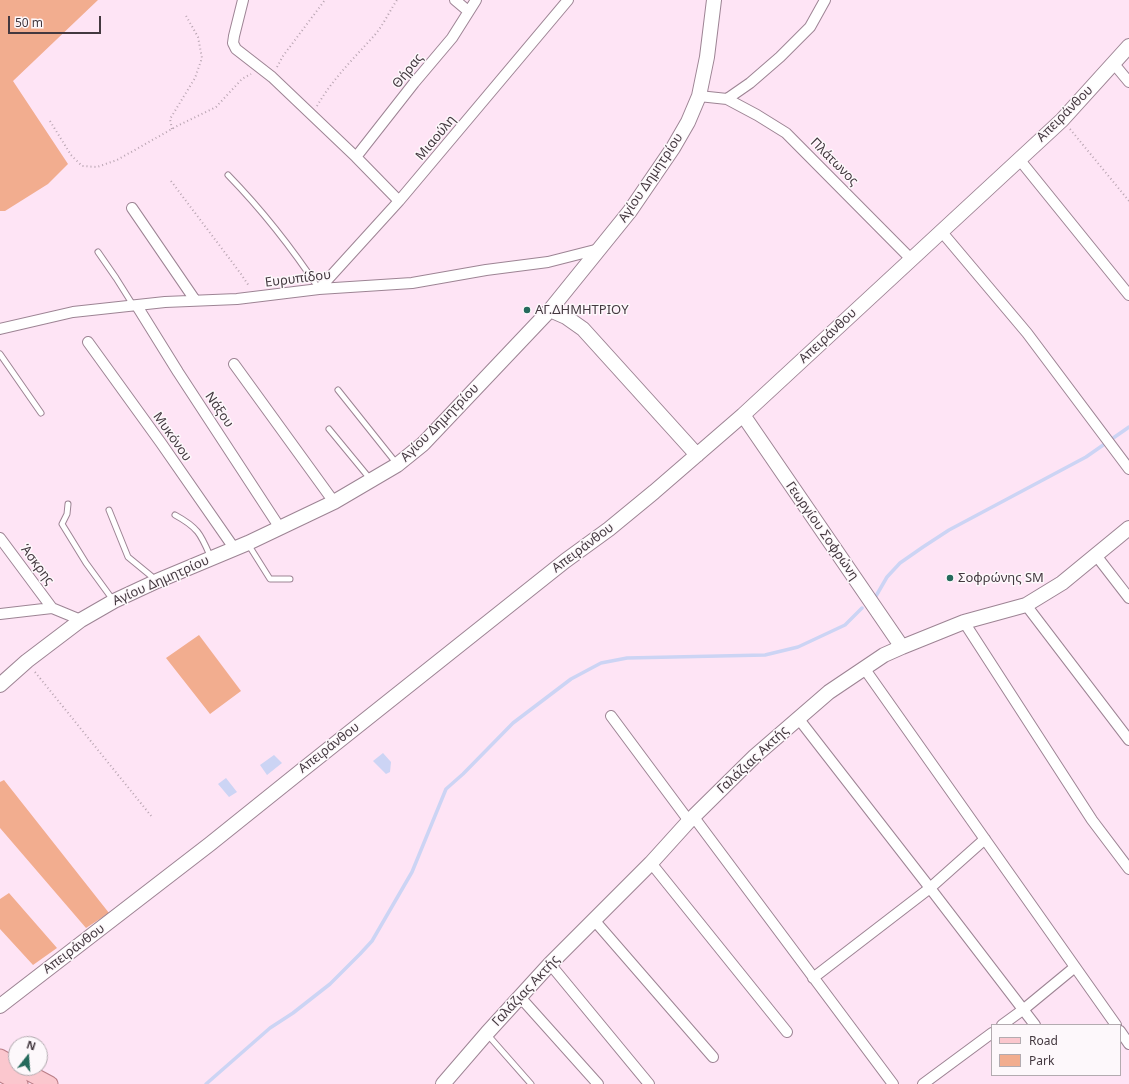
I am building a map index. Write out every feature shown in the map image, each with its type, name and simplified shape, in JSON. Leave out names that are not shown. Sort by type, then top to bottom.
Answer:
[{"type":"main road","points":[[0,1073],[20,1084]]},
{"type":"main road","points":[[35,1076],[50,1084]]},
{"type":"street","points":[[243,0],[233,43],[236,49],[272,77],[356,157],[399,201]]},
{"type":"street","points":[[455,0],[468,11]]},
{"type":"street","name":"Θήρας","points":[[356,157],[414,83],[452,38],[476,0]]},
{"type":"street","name":"Μιαούλη","points":[[319,289],[399,201],[568,0]]},
{"type":"street","name":"Αγίου Δημητρίου","points":[[0,684],[27,661],[81,620],[114,601],[157,581],[248,543],[334,502],[397,465],[423,444],[550,310],[630,211],[673,148],[688,122],[699,96],[707,57],[714,0]]},
{"type":"street","points":[[699,96],[727,99],[750,83],[780,57],[810,27],[825,0]]},
{"type":"street","name":"Απειράνθου","points":[[0,1006],[210,844],[301,770],[609,528],[697,455],[743,415],[1062,120],[1129,46]]},
{"type":"street","points":[[1114,64],[1129,82]]},
{"type":"street","name":"Πλάτωνος","points":[[727,99],[757,115],[786,134],[820,166],[911,259]]},
{"type":"street","points":[[1019,159],[1129,296]]},
{"type":"street","points":[[132,208],[195,300]]},
{"type":"street","points":[[941,231],[1027,333],[1129,469]]},
{"type":"street","name":"Ευρυπίδου","points":[[0,329],[73,312],[195,300],[256,298],[319,289],[412,283],[486,270],[548,262],[599,249]]},
{"type":"street","name":"Νάξου","points":[[135,306],[280,528]]},
{"type":"street","points":[[550,310],[566,317],[583,329],[697,455]]},
{"type":"street","name":"Μυκόνου","points":[[88,342],[234,548]]},
{"type":"street","points":[[234,364],[334,502]]},
{"type":"street","name":"Γεωργίου Σοφρώνη","points":[[743,415],[902,647]]},
{"type":"street","name":"Γαλάζιας Ακτής","points":[[443,1084],[550,964],[651,863],[691,818],[755,756],[829,692],[884,655],[902,647],[964,622],[1026,605],[1062,582],[1129,528]]},
{"type":"street","name":"Άσκρης","points":[[0,538],[52,608]]},
{"type":"street","points":[[1095,554],[1129,598]]},
{"type":"street","points":[[1026,605],[1129,740]]},
{"type":"street","points":[[0,614],[52,608],[81,620]]},
{"type":"street","points":[[964,622],[1092,820],[1129,869]]},
{"type":"street","points":[[864,668],[1115,1024]]},
{"type":"street","points":[[611,716],[691,818],[893,1084]]},
{"type":"street","points":[[798,718],[1034,1024]]},
{"type":"street","points":[[813,978],[930,888],[985,839]]},
{"type":"street","points":[[651,863],[787,1032]]},
{"type":"street","points":[[594,920],[713,1057]]},
{"type":"street","points":[[550,964],[649,1084]]},
{"type":"street","points":[[1003,1024],[1024,1009],[1074,967]]},
{"type":"street","points":[[520,997],[598,1084]]},
{"type":"street","points":[[1121,1032],[1129,1044]]},
{"type":"street","points":[[923,1084],[991,1034]]},
{"type":"lane","points":[[228,175],[250,198],[282,237],[319,289]]},
{"type":"lane","points":[[98,252],[135,306]]},
{"type":"lane","points":[[0,354],[41,413]]},
{"type":"lane","points":[[338,390],[397,465]]},
{"type":"lane","points":[[330,429],[371,481]]},
{"type":"lane","points":[[68,504],[67,514],[62,524],[86,563],[114,601]]},
{"type":"lane","points":[[109,510],[128,556],[157,581]]},
{"type":"lane","points":[[175,515],[189,523],[201,536],[211,559]]},
{"type":"lane","points":[[248,543],[270,579],[290,579]]},
{"type":"lane","points":[[487,1033],[532,1084]]},
{"type":"path","points":[[272,77],[283,56],[326,0]]},
{"type":"path","points":[[311,115],[324,93],[359,50],[374,36],[397,0]]},
{"type":"path","points":[[172,129],[170,119],[195,78],[202,58],[198,37],[185,14]]},
{"type":"path","points":[[50,121],[71,155],[82,166],[97,168],[117,160],[172,129],[216,107],[242,79],[260,69]]},
{"type":"path","points":[[1062,120],[1129,201]]},
{"type":"path","points":[[171,182],[241,274],[256,298]]},
{"type":"path","points":[[27,661],[152,817]]},
{"type":"green space","points":[[0,0],[98,0],[13,81],[68,164],[48,184],[5,211],[0,211]]},
{"type":"green space","points":[[199,635],[241,691],[210,714],[166,658]]},
{"type":"green space","points":[[4,780],[109,913],[86,928],[0,828],[0,782]]},
{"type":"green space","points":[[9,893],[57,948],[33,965],[0,929],[0,899]]},
{"type":"water","points":[[383,753],[391,762],[390,772],[386,774],[373,761]]},
{"type":"water","points":[[274,755],[282,763],[267,775],[260,765]]},
{"type":"water","points":[[226,778],[237,792],[229,797],[218,784]]},
{"type":"waterway","points":[[876,596],[887,577],[900,563],[923,547],[949,530],[1086,457],[1129,427]]},
{"type":"waterway","points":[[206,1084],[270,1028],[293,1013],[330,984],[372,941],[412,872],[446,789],[463,774],[513,723],[571,679],[601,663],[627,658],[765,655],[798,647],[845,625],[862,608]]},
{"type":"place","name":"ΑΓ.ΔΗΜΗΤΡΙΟΥ","points":[[527,310]]},
{"type":"place","name":"Σοφρώνης SM","points":[[950,578]]}]
